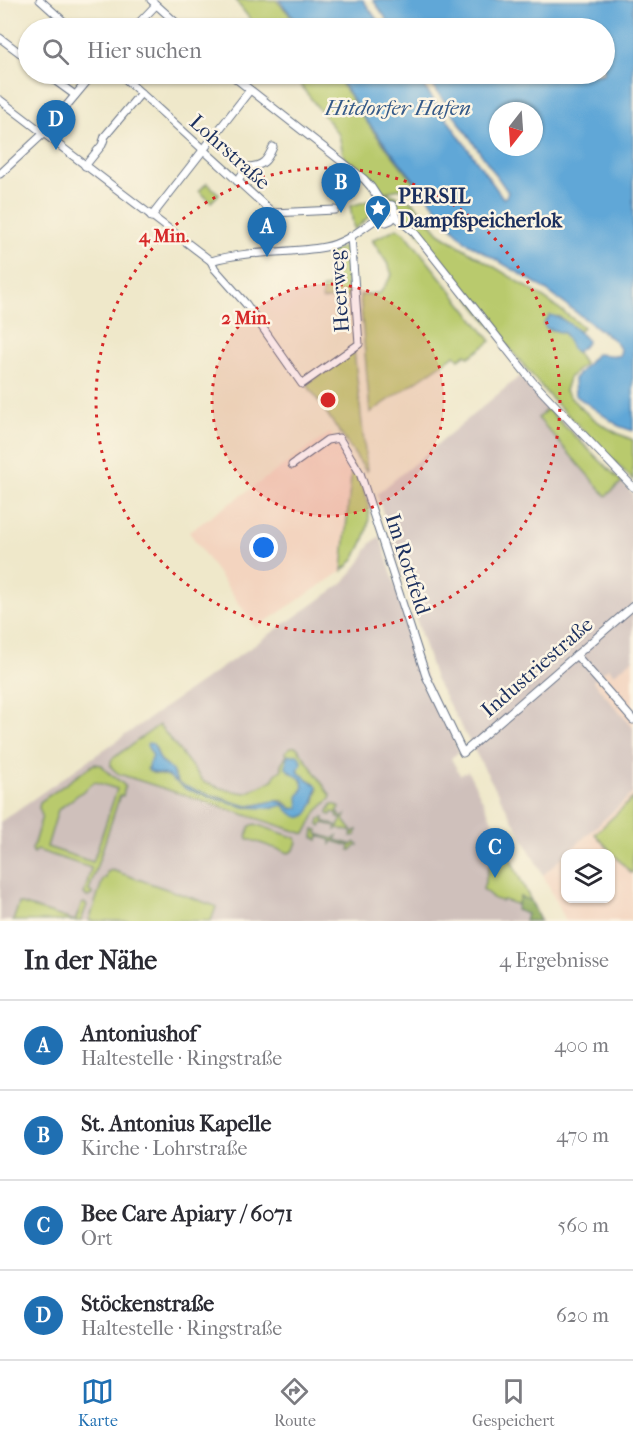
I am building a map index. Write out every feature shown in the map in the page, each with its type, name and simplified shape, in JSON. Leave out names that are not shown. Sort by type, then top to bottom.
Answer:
[{"type":"street","points":[[40,0],[60,18]]},
{"type":"street","points":[[142,18],[154,2],[171,18]]},
{"type":"street","points":[[0,38],[18,52]]},
{"type":"street","points":[[60,84],[75,95]]},
{"type":"street","points":[[0,174],[43,134],[84,84]]},
{"type":"street","name":"Lohrstraße","points":[[131,84],[273,213],[335,210]]},
{"type":"street","points":[[242,84],[364,179],[382,204]]},
{"type":"street","points":[[151,217],[250,90]]},
{"type":"street","points":[[85,166],[102,145],[105,136],[141,93]]},
{"type":"street","points":[[0,100],[211,261],[229,255],[325,247],[351,236],[378,219]]},
{"type":"street","points":[[237,181],[248,167],[264,164],[273,147]]},
{"type":"street","points":[[382,204],[392,205],[395,216],[414,232],[550,402],[633,487]]},
{"type":"street","points":[[378,219],[377,209],[382,204]]},
{"type":"street","points":[[378,219],[389,222],[395,216]]},
{"type":"street","name":"Heerweg","points":[[211,261],[215,269],[246,304],[302,384],[359,344],[351,236]]},
{"type":"street","name":"Im Rottfeld","points":[[292,465],[327,440],[339,438],[353,458],[373,507],[426,676],[463,753]]},
{"type":"street","name":"Industriestraße","points":[[463,753],[633,606]]},
{"type":"street","points":[[576,655],[633,720]]},
{"type":"shaded area","points":[[520,376],[633,494],[633,659],[614,674],[608,668],[593,681],[633,728],[633,793],[572,849],[561,849],[561,859],[543,875],[435,679],[377,494]]},
{"type":"shaded area","points":[[330,433],[352,466],[342,571],[256,628],[189,532]]},
{"type":"shaded area","points":[[380,536],[417,656],[459,752],[451,758],[460,775],[468,771],[542,921],[0,921],[0,822],[342,584],[360,562],[370,544]]},
{"type":"shaded area","points":[[632,658],[633,728],[593,681],[608,668],[614,674]]},
{"type":"shaded area","points":[[633,793],[633,921],[566,921],[543,875],[561,858],[561,903],[615,903],[615,849],[570,849]]},
{"type":"green space","points":[[235,0],[276,0],[293,18],[249,18]]},
{"type":"green space","points":[[300,84],[342,84],[373,131],[417,186],[385,192],[413,202],[439,233],[534,292],[583,327],[579,332],[558,316],[547,328],[564,333],[584,364],[569,378],[565,391],[579,407],[596,420],[633,440],[633,480],[550,397],[490,325],[410,221],[384,192],[344,158],[339,135]]},
{"type":"green space","points":[[207,183],[219,194],[211,202],[199,191]]},
{"type":"green space","points":[[368,201],[370,216],[354,230],[350,206]]},
{"type":"green space","points":[[397,228],[406,234],[491,341],[469,357],[466,354],[459,359],[455,355],[370,413],[360,295],[380,293],[392,275],[389,266],[372,240]]},
{"type":"green space","points":[[347,246],[349,297],[322,300],[322,288],[330,287],[328,252]]},
{"type":"green space","points":[[354,350],[366,471],[308,386],[308,383]]},
{"type":"green space","points":[[547,409],[622,482],[606,496],[538,418]]},
{"type":"green space","points":[[352,466],[367,500],[369,519],[358,552],[342,571]]},
{"type":"green space","points":[[159,725],[204,782],[227,790],[246,793],[273,780],[282,769],[281,764],[287,755],[285,752],[294,747],[298,748],[331,796],[317,811],[305,834],[119,774],[111,766],[112,759]],"holes":[[[156,748],[159,758],[171,770],[180,785],[168,776],[152,773],[147,769],[153,756],[149,749]],[[299,766],[299,773],[313,782],[318,789],[314,804],[292,813],[283,805],[272,808],[245,807],[209,795],[246,806],[279,800],[296,809],[299,808],[303,785],[299,776],[289,771]]]},
{"type":"green space","points":[[94,764],[102,765],[125,786],[123,796],[120,795],[89,891],[92,895],[87,897],[84,894],[91,868],[37,850],[34,853],[32,850],[42,816],[39,808],[40,802]],"holes":[[[95,782],[117,789],[93,862],[47,847],[58,810]]]},
{"type":"green space","points":[[633,798],[633,872],[631,873],[615,856],[615,849],[609,849],[595,834]]},
{"type":"green space","points":[[332,804],[339,806],[337,811],[342,818],[346,815],[344,820],[353,832],[357,830],[356,835],[351,836],[352,832],[338,828],[335,830],[336,826],[318,824],[319,819],[324,818],[323,821],[338,826],[342,819],[337,817],[338,814],[332,812],[331,815],[328,814]]},
{"type":"green space","points":[[255,824],[296,838],[294,850],[289,853],[248,839],[250,826]]},
{"type":"green space","points":[[495,828],[531,901],[520,897],[518,905],[501,901],[494,899],[483,889],[495,845]]},
{"type":"green space","points":[[314,830],[318,830],[317,834],[334,839],[337,836],[336,840],[353,845],[355,842],[358,845],[349,850],[350,846],[333,841],[331,844],[331,840],[319,836],[318,840],[313,837]]},
{"type":"green space","points":[[112,870],[215,906],[211,921],[89,921],[103,879],[106,878],[107,872]]},
{"type":"green space","points":[[520,897],[531,901],[540,921],[525,921],[527,914],[516,910]]},
{"type":"green space","points":[[19,903],[75,921],[13,921]]},
{"type":"green space","points":[[84,903],[87,905],[81,921],[75,921]]},
{"type":"water","points":[[279,0],[363,0],[376,18],[294,18]]},
{"type":"water","name":"Hitdorfer Hafen","points":[[373,0],[633,0],[633,431],[619,426],[575,395],[574,379],[596,354],[619,356],[621,350],[615,341],[539,285],[466,242],[366,120],[343,84],[422,84],[503,198],[508,192],[432,84],[615,84],[615,18],[386,18]]},
{"type":"water","points":[[550,315],[566,321],[575,328],[587,340],[586,344],[576,352],[573,350],[564,333],[546,328],[544,324]]},
{"type":"water","points":[[148,743],[153,744],[160,759],[172,771],[178,783],[249,806],[275,801],[292,809],[299,808],[298,797],[303,789],[302,780],[286,768],[289,755],[298,755],[302,762],[298,769],[299,773],[317,786],[314,802],[308,813],[300,817],[291,813],[283,805],[272,808],[245,807],[186,789],[168,776],[149,771],[148,766],[153,756]]},
{"type":"place","name":"Stöckenstraße","points":[[56,150]]},
{"type":"place","name":"St. Antonius Kapelle","points":[[341,213]]},
{"type":"place","name":"PERSIL Dampfspeicherlok","points":[[378,231]]},
{"type":"place","name":"Antoniushof","points":[[267,257]]},
{"type":"place","name":"Bee Care Apiary / 6071","points":[[495,878]]}]
